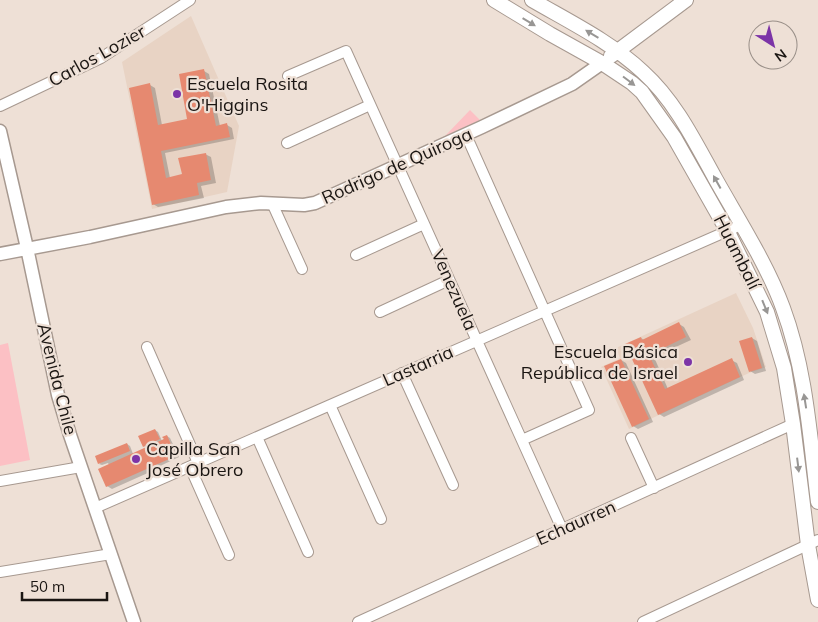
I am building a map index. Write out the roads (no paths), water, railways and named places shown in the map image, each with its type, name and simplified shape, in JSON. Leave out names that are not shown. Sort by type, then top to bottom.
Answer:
[{"type":"main road","name":"Huambalí","points":[[494,0],[602,63],[632,83],[652,104],[674,137],[728,232],[760,294],[784,368],[813,542],[818,600]]},
{"type":"main road","name":"Huambalí","points":[[532,0],[618,51],[652,80],[670,102],[688,130],[741,225],[783,307],[794,342],[805,400],[818,502]]},
{"type":"main road","points":[[602,63],[686,0]]},
{"type":"street","name":"Carlos Lozier","points":[[0,106],[102,58],[190,0]]},
{"type":"street","name":"Venezuela","points":[[288,76],[346,51],[562,529]]},
{"type":"street","name":"Rodrigo de Quiroga","points":[[0,254],[251,203],[315,203],[466,135],[572,84],[602,63]]},
{"type":"street","points":[[288,143],[370,105]]},
{"type":"street","name":"Avenida Chile","points":[[0,131],[53,374],[64,415],[134,622]]},
{"type":"street","points":[[466,135],[589,410],[522,440]]},
{"type":"street","points":[[272,202],[302,269]]},
{"type":"street","points":[[356,255],[424,224]]},
{"type":"street","name":"Lastarria","points":[[95,508],[741,225]]},
{"type":"street","points":[[380,312],[450,280]]},
{"type":"street","points":[[147,347],[229,556]]},
{"type":"street","points":[[402,373],[453,485]]},
{"type":"street","points":[[330,405],[381,519]]},
{"type":"street","name":"Echaurren","points":[[358,622],[793,424]]},
{"type":"street","points":[[257,437],[308,552]]},
{"type":"street","points":[[631,438],[654,488]]},
{"type":"street","points":[[0,481],[81,467]]},
{"type":"street","points":[[643,622],[813,542]]},
{"type":"street","points":[[0,572],[111,554]]},
{"type":"place","name":"Escuela Rosita O'Higgins","points":[[177,94]]},
{"type":"place","name":"Escuela Básica República de Israel","points":[[688,362]]},
{"type":"place","name":"Capilla San José Obrero","points":[[136,459]]}]
